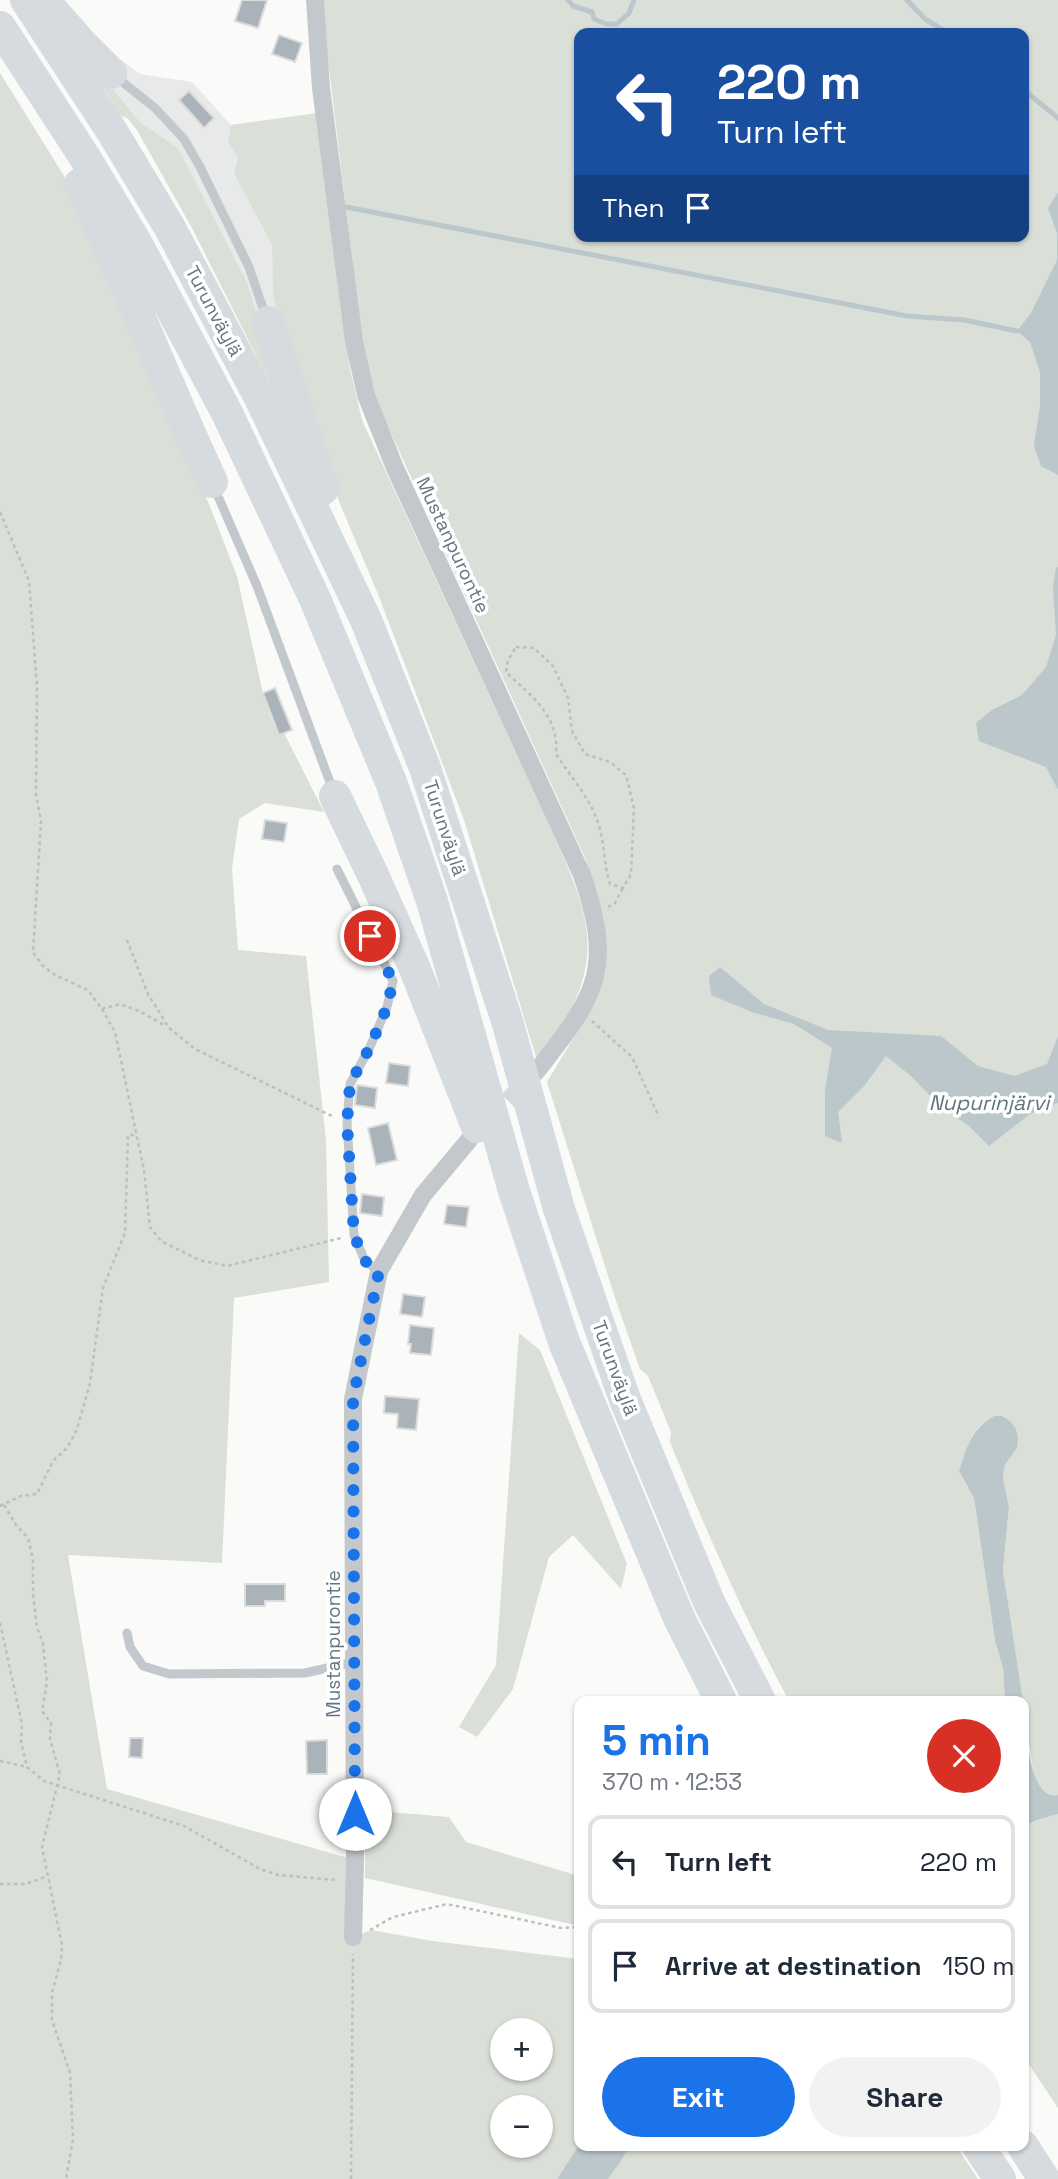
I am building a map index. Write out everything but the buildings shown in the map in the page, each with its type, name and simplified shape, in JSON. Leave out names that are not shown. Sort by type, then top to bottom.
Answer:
[{"type":"highway","name":"Turunväylä","points":[[26,0],[113,133],[170,228],[260,398],[366,620],[425,768],[508,1024],[559,1209],[624,1397],[709,1602],[757,1696]]},
{"type":"highway","points":[[44,0],[111,73]]},
{"type":"highway","name":"Turunväylä","points":[[8,39],[84,156],[137,244],[181,326],[227,413],[310,588],[344,667],[391,782],[432,901],[514,1191],[564,1342],[679,1618],[718,1696]]},
{"type":"highway","points":[[8,39],[118,264],[173,398],[212,482]]},
{"type":"highway","points":[[268,322],[366,620]]},
{"type":"highway","points":[[335,796],[373,874],[424,991],[500,1191],[564,1342]]},
{"type":"highway","points":[[981,2151],[1000,2179]]},
{"type":"highway","points":[[1026,2151],[1044,2179]]},
{"type":"street","name":"Mustanpurontie","points":[[315,0],[321,88],[354,341],[366,395],[395,468],[582,875],[595,915],[598,936],[597,970],[586,1004],[536,1072]]},
{"type":"street","name":"Mustanpurontie","points":[[353,1937],[353,1399],[379,1271],[423,1195],[469,1140]]},
{"type":"lane","points":[[111,73],[155,108],[184,139],[249,267],[268,322]]},
{"type":"lane","points":[[212,482],[257,586],[335,796]]},
{"type":"lane","points":[[337,869],[393,981],[387,1007],[350,1084],[347,1123],[354,1235],[365,1261],[379,1271]]},
{"type":"lane","points":[[127,1633],[130,1647],[143,1665],[169,1674],[305,1673],[354,1662]]},
{"type":"path","points":[[0,512],[29,581],[37,686],[36,794],[41,821],[33,952],[43,966],[55,975],[88,990],[115,1032],[144,1170],[150,1227],[161,1241],[199,1260],[227,1266],[354,1235]]},
{"type":"path","points":[[595,915],[615,903],[631,874],[634,808],[626,775],[610,762],[585,754],[572,731],[568,698],[553,666],[534,648],[516,647],[508,660],[506,672],[551,719],[557,740],[556,754],[583,790],[597,820],[610,884],[623,888]]},
{"type":"path","points":[[127,940],[148,994],[169,1028]]},
{"type":"path","points":[[102,1009],[120,1003],[139,1011],[169,1028],[195,1049],[347,1123]]},
{"type":"path","points":[[582,1012],[632,1057],[659,1117]]},
{"type":"path","points":[[66,2179],[73,2139],[70,2073],[52,2020],[52,1993],[62,1945],[42,1847],[60,1774],[50,1739],[51,1723],[42,1711],[47,1682],[43,1644],[37,1627],[29,1538],[2,1505],[21,1496],[37,1494],[53,1461],[67,1448],[76,1429],[90,1383],[103,1288],[125,1233],[128,1135],[137,1135]]},
{"type":"path","points":[[0,1623],[22,1724],[21,1742],[27,1767]]},
{"type":"path","points":[[0,1761],[27,1767],[44,1781],[184,1826],[260,1869],[278,1875],[355,1881]]},
{"type":"path","points":[[0,1884],[26,1884],[47,1876]]},
{"type":"path","points":[[351,2179],[353,1937],[393,1917],[447,1904],[561,1928],[574,1927]]},
{"type":"shaded area","points":[[324,0],[1058,0],[1058,1795],[1046,1793],[1034,1777],[1029,1744],[1029,1696],[1022,1696],[1003,1570],[1009,1507],[1003,1478],[1005,1465],[1017,1448],[1016,1429],[1002,1416],[984,1422],[978,1428],[968,1444],[959,1471],[974,1498],[995,1641],[1003,1668],[1005,1696],[786,1696],[741,1606],[670,1442],[671,1432],[648,1376],[640,1369],[547,1082],[595,1002],[604,962],[604,919],[586,860],[385,420],[372,385],[360,326],[325,35]]},
{"type":"shaded area","points":[[120,59],[140,74],[192,82],[231,125],[228,142],[238,157],[234,174],[272,245],[273,295],[279,320],[259,324],[178,148],[140,122],[106,81]]},
{"type":"shaded area","points":[[92,71],[106,81],[140,122],[178,148],[247,283],[291,425],[193,230],[137,130],[127,118],[121,116]]},
{"type":"shaded area","points":[[0,73],[66,179],[177,422],[237,576],[263,693],[271,711],[269,713],[279,735],[284,733],[324,812],[265,803],[239,819],[232,869],[238,950],[306,956],[326,1140],[329,1282],[234,1298],[222,1563],[68,1555],[107,1789],[355,1860],[354,1937],[371,1930],[432,1941],[574,1959],[575,2151],[557,2179],[0,2179]]},
{"type":"shaded area","points":[[317,113],[350,369],[362,420],[553,833],[580,899],[585,920],[586,962],[581,985],[561,1029],[536,1057],[464,820],[376,589],[340,504],[279,320],[273,295],[272,245],[234,174],[238,157],[228,142],[231,125]]},
{"type":"shaded area","points":[[519,1333],[540,1350],[627,1564],[621,1589],[573,1535],[549,1557],[513,1689],[477,1737],[459,1727],[496,1665]]},
{"type":"shaded area","points":[[365,1810],[449,1817],[466,1842],[574,1874],[574,1925],[365,1878]]},
{"type":"shaded area","points":[[1058,1814],[1058,2108],[1029,2064],[1029,1824]]},
{"type":"shaded area","points":[[626,2151],[959,2151],[978,2179],[608,2179]]},
{"type":"water","points":[[1058,192],[1058,475],[1041,466],[1034,446],[1040,406],[1040,372],[1030,342],[1017,331],[1031,313],[1057,260],[1057,233],[1048,208]]},
{"type":"water","points":[[1058,567],[1058,790],[1046,767],[979,741],[976,723],[992,710],[1022,695],[1046,667],[1056,635],[1053,587]]},
{"type":"water","name":"Nupurinjärvi","points":[[720,967],[764,1004],[828,1030],[941,1036],[978,1066],[1014,1076],[1047,1064],[1058,1036],[1058,1103],[1030,1114],[989,1146],[886,1056],[865,1085],[838,1112],[842,1143],[825,1136],[825,1090],[832,1048],[794,1024],[752,1012],[711,995],[709,976]]},
{"type":"water","points":[[1002,1416],[1016,1429],[1018,1438],[1017,1448],[1005,1465],[1003,1478],[1009,1507],[1003,1570],[1022,1696],[1005,1696],[1003,1668],[995,1641],[974,1498],[959,1471],[975,1432],[987,1420]]},
{"type":"water","points":[[1029,1752],[1040,1787],[1048,1794],[1058,1795],[1058,1814],[1029,1824]]},
{"type":"water","points":[[575,2151],[626,2151],[608,2179],[557,2179]]},
{"type":"waterway","points":[[568,0],[573,6],[592,12],[594,19],[606,24],[617,24],[629,13],[634,0]]},
{"type":"waterway","points":[[907,0],[925,19],[940,28]]},
{"type":"waterway","points":[[1029,94],[1058,118]]},
{"type":"waterway","points":[[346,207],[907,316],[964,320],[1017,331]]},
{"type":"tunnel","points":[[489,1120],[528,1080]]},
{"type":"route","points":[[355,1814],[353,1399],[379,1271],[365,1261],[354,1235],[347,1123],[350,1084],[387,1007],[393,981],[370,936]]}]
